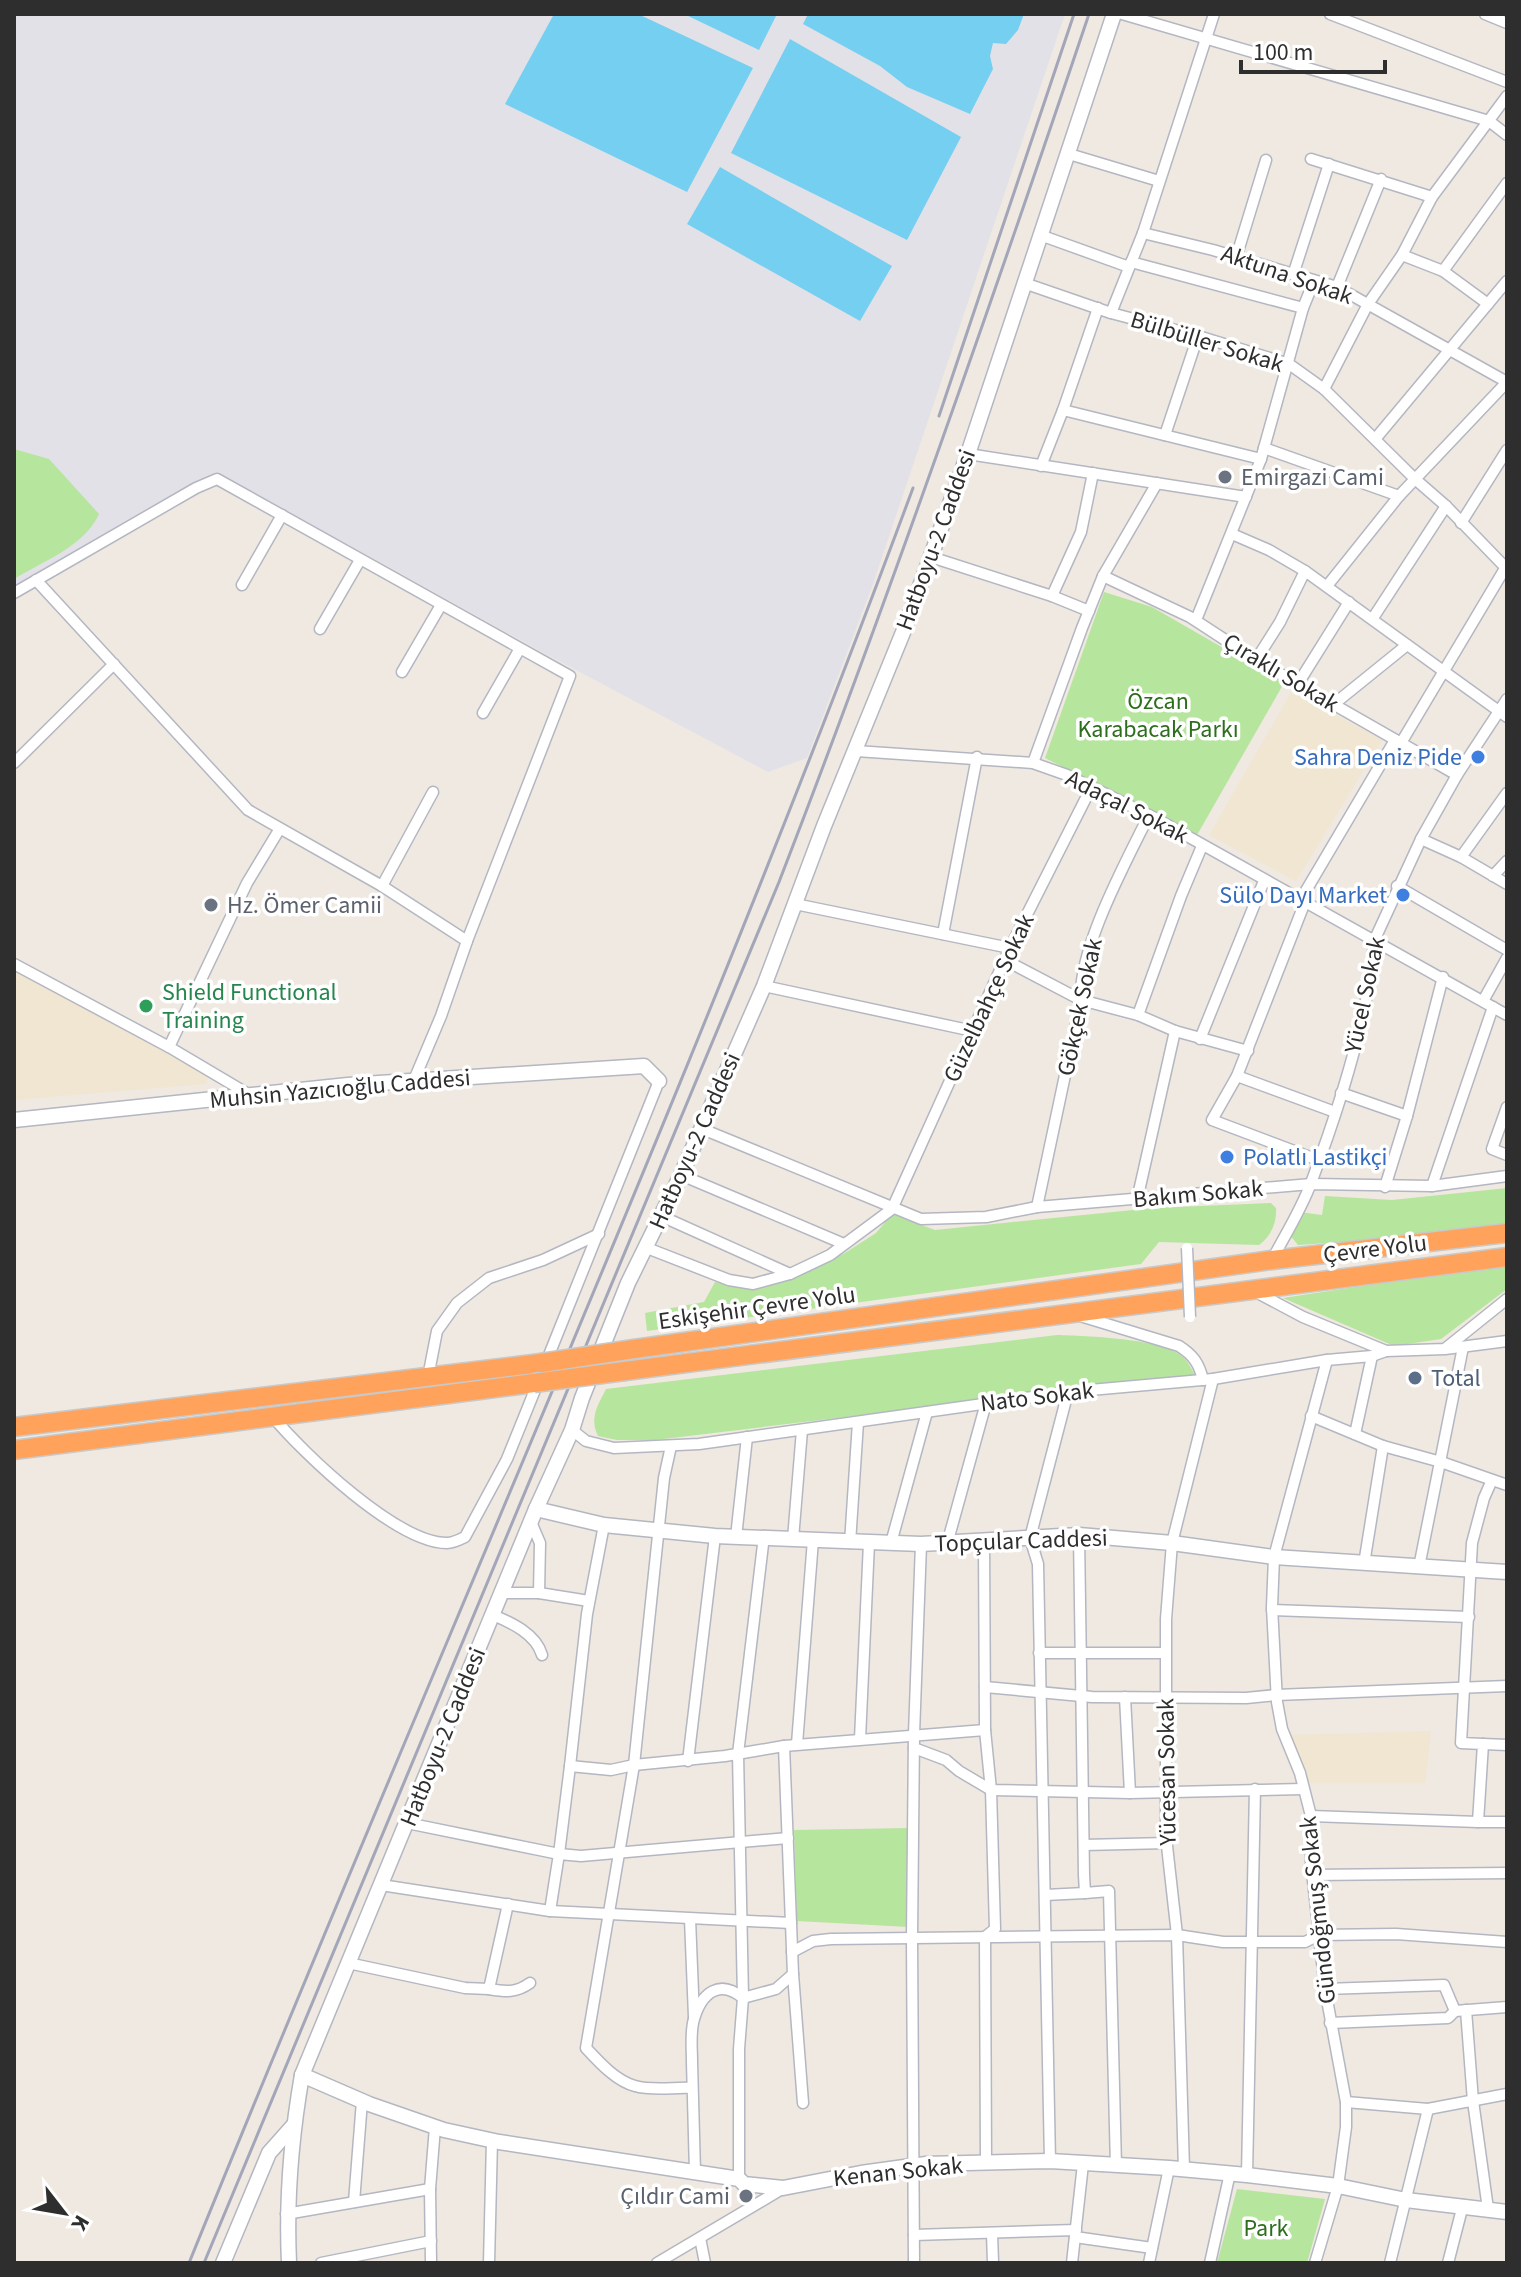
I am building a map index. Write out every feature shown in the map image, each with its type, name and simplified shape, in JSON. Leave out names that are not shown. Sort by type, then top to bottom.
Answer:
[{"type":"highway","name":"Eskişehir Çevre Yolu","points":[[14,1427],[541,1363],[1272,1260],[1507,1233]]},
{"type":"highway","name":"Çevre Yolu","points":[[1248,1289],[1507,1257]]},
{"type":"highway","name":"Eskişehir Çevre Yolu","points":[[14,1450],[1248,1289]]},
{"type":"street","name":"Hatboyu-2 Caddesi","points":[[289,2263],[286,2214],[302,2075],[572,1430],[628,1283],[681,1175],[764,986],[931,557],[1114,14]]},
{"type":"street","points":[[1122,14],[1489,121],[1507,135]]},
{"type":"street","points":[[1111,313],[1143,233],[1214,14]]},
{"type":"street","points":[[1330,14],[1507,82]]},
{"type":"street","points":[[1485,14],[1507,23]]},
{"type":"street","points":[[1324,389],[1368,304],[1402,255],[1432,197],[1507,96]]},
{"type":"street","points":[[1069,154],[1159,181]]},
{"type":"street","points":[[1311,159],[1432,197]]},
{"type":"street","points":[[1236,258],[1266,160]]},
{"type":"street","points":[[1293,275],[1329,164]]},
{"type":"street","points":[[1337,287],[1381,179]]},
{"type":"street","points":[[1443,271],[1507,183]]},
{"type":"street","name":"Aktuna Sokak","points":[[1143,233],[1337,287],[1507,382]]},
{"type":"street","points":[[1040,235],[1130,264],[1303,308]]},
{"type":"street","points":[[1402,255],[1443,271],[1488,304]]},
{"type":"street","points":[[1196,620],[1262,454],[1303,308],[1314,281]]},
{"type":"street","points":[[1376,438],[1507,281]]},
{"type":"street","name":"Bülbüller Sokak","points":[[1024,283],[1111,313],[1289,364],[1324,389],[1506,567]]},
{"type":"street","points":[[1041,466],[1098,308]]},
{"type":"street","points":[[1165,435],[1198,336]]},
{"type":"street","points":[[1327,586],[1399,496],[1507,382]]},
{"type":"street","points":[[1063,410],[1262,454],[1399,496]]},
{"type":"street","points":[[1461,523],[1507,450]]},
{"type":"street","points":[[968,454],[1246,497]]},
{"type":"street","points":[[1052,596],[1081,532],[1093,473]]},
{"type":"street","points":[[14,593],[212,480],[223,481],[570,676],[414,1080]]},
{"type":"street","points":[[1033,763],[1103,576],[1157,483]]},
{"type":"street","points":[[1373,618],[1446,506]]},
{"type":"street","points":[[242,585],[282,515]]},
{"type":"street","points":[[1232,534],[1269,550],[1305,571],[1503,714]]},
{"type":"street","points":[[931,557],[1089,611]]},
{"type":"street","points":[[320,629],[360,560]]},
{"type":"street","points":[[1318,1160],[1212,1120],[1248,1051],[1303,900],[1506,567]]},
{"type":"street","points":[[1256,660],[1280,622],[1305,571]]},
{"type":"street","name":"Çıraklı Sokak","points":[[1103,576],[1196,620],[1256,660],[1457,775]]},
{"type":"street","points":[[36,580],[248,810],[382,886],[467,941]]},
{"type":"street","points":[[1299,682],[1349,602]]},
{"type":"street","points":[[402,672],[441,605]]},
{"type":"street","points":[[1334,704],[1407,645]]},
{"type":"street","points":[[483,713],[519,650]]},
{"type":"street","points":[[14,763],[114,664]]},
{"type":"street","name":"Yücel Sokak","points":[[1272,1260],[1311,1184],[1355,1050],[1374,941],[1397,886],[1457,775],[1503,714],[1507,699]]},
{"type":"street","name":"Adaçal Sokak","points":[[856,751],[1033,763],[1067,775],[1149,815],[1507,1015]]},
{"type":"street","points":[[943,934],[977,757]]},
{"type":"street","name":"Güzelbahçe Sokak","points":[[892,1209],[1010,948],[1091,788]]},
{"type":"street","points":[[382,886],[433,792]]},
{"type":"street","points":[[1461,857],[1507,793]]},
{"type":"street","name":"Gökçek Sokak","points":[[1037,1207],[1081,1000],[1081,987],[1096,929],[1149,815]]},
{"type":"street","points":[[169,1047],[247,883],[279,830]]},
{"type":"street","points":[[1421,839],[1461,857],[1507,884]]},
{"type":"street","points":[[1138,1015],[1202,846]]},
{"type":"street","points":[[1493,876],[1507,861]]},
{"type":"street","points":[[1200,1039],[1264,881]]},
{"type":"street","points":[[1397,886],[1507,950]]},
{"type":"street","points":[[795,904],[1010,948]]},
{"type":"street","points":[[1432,1186],[1488,1004],[1507,958]]},
{"type":"street","points":[[1005,960],[1081,1000],[1138,1015],[1200,1039],[1248,1051]]},
{"type":"street","points":[[14,964],[169,1047],[252,1097]]},
{"type":"street","points":[[1385,1187],[1443,977]]},
{"type":"street","points":[[764,986],[973,1031]]},
{"type":"street","points":[[1137,1200],[1175,1031]]},
{"type":"street","name":"Muhsin Yazıcıoğlu Caddesi","points":[[14,1120],[414,1080],[644,1066],[659,1081]]},
{"type":"street","points":[[1237,1076],[1335,1112]]},
{"type":"street","points":[[273,1417],[300,1449],[404,1530],[445,1543],[465,1537],[507,1459],[659,1081]]},
{"type":"street","points":[[1341,1093],[1407,1116]]},
{"type":"street","points":[[1507,1107],[1492,1149],[1507,1155]]},
{"type":"street","name":"Bakım Sokak","points":[[700,1128],[921,1219],[986,1217],[1037,1207],[1311,1184],[1432,1186],[1507,1176]]},
{"type":"street","points":[[681,1175],[844,1244]]},
{"type":"street","points":[[647,1248],[729,1280],[753,1284],[790,1274],[830,1255],[892,1209]]},
{"type":"street","points":[[661,1216],[790,1274]]},
{"type":"street","points":[[428,1377],[437,1331],[457,1303],[489,1278],[543,1260],[599,1234]]},
{"type":"street","points":[[1187,1248],[1190,1317]]},
{"type":"street","points":[[1248,1289],[1303,1317],[1386,1351]]},
{"type":"street","points":[[1445,1349],[1507,1299]]},
{"type":"street","points":[[1073,1313],[1179,1346],[1192,1355],[1208,1379]]},
{"type":"street","name":"Nato Sokak","points":[[572,1430],[586,1441],[614,1448],[671,1446],[1068,1392],[1208,1379],[1372,1356],[1386,1351],[1445,1349],[1507,1341]]},
{"type":"street","points":[[1419,1567],[1463,1347]]},
{"type":"street","points":[[1355,1434],[1372,1356]]},
{"type":"street","name":"Gündoğmuş Sokak","points":[[1315,2263],[1338,2186],[1346,2102],[1325,1989],[1312,1875],[1311,1816],[1300,1773],[1282,1729],[1276,1695],[1272,1610],[1274,1557],[1327,1360]]},
{"type":"street","name":"Yücesan Sokak","points":[[1149,2263],[1176,2168],[1177,1935],[1167,1843],[1165,1697],[1172,1543],[1208,1379]]},
{"type":"street","points":[[1050,2161],[1038,1564],[1030,1538],[1068,1392]]},
{"type":"street","points":[[947,1544],[986,1403]]},
{"type":"street","points":[[891,1543],[927,1412]]},
{"type":"street","points":[[1311,1416],[1383,1446],[1507,1485]]},
{"type":"street","points":[[850,1543],[858,1422]]},
{"type":"street","points":[[793,1539],[802,1430]]},
{"type":"street","points":[[736,1537],[747,1437]]},
{"type":"street","points":[[671,1446],[664,1478],[634,1765],[586,2048],[611,2072],[636,2086],[692,2088]]},
{"type":"street","points":[[1364,1564],[1383,1446]]},
{"type":"street","points":[[1492,1480],[1475,1528],[1461,1743],[1507,1745]]},
{"type":"street","points":[[534,1515],[540,1543],[539,1593]]},
{"type":"street","name":"Topçular Caddesi","points":[[534,1515],[715,1536],[764,1536],[850,1543],[947,1544],[1079,1535],[1172,1543],[1274,1557],[1507,1572]]},
{"type":"street","points":[[550,1911],[589,1601],[604,1525]]},
{"type":"street","points":[[1079,1535],[1085,1893]]},
{"type":"street","points":[[688,1761],[715,1536]]},
{"type":"street","points":[[739,2179],[739,2049],[743,1998],[738,1754],[764,1536]]},
{"type":"street","points":[[797,1744],[813,1540]]},
{"type":"street","points":[[984,1542],[985,1730],[991,1790],[995,1929],[985,1937]]},
{"type":"street","points":[[860,1739],[869,1543]]},
{"type":"street","points":[[914,2263],[912,1938],[914,1734],[921,1544]]},
{"type":"street","points":[[502,1593],[539,1593],[589,1601]]},
{"type":"street","points":[[1272,1610],[1469,1617]]},
{"type":"street","points":[[493,1615],[526,1632],[536,1641],[542,1655]]},
{"type":"street","points":[[1039,1653],[1165,1653]]},
{"type":"street","points":[[985,1687],[1081,1696],[1246,1698],[1507,1686]]},
{"type":"street","points":[[1125,1697],[1130,1793]]},
{"type":"street","points":[[570,1766],[611,1770],[797,1744],[985,1730]]},
{"type":"street","points":[[1478,1822],[1483,1744]]},
{"type":"street","points":[[784,1746],[793,1974],[803,2103]]},
{"type":"street","points":[[914,1748],[946,1760],[991,1790],[1130,1793],[1303,1789]]},
{"type":"street","points":[[1247,2175],[1255,1789]]},
{"type":"street","points":[[1311,1816],[1507,1822]]},
{"type":"street","points":[[407,1823],[581,1856],[788,1838]]},
{"type":"street","points":[[1084,1845],[1167,1843]]},
{"type":"street","points":[[1312,1875],[1507,1873]]},
{"type":"street","points":[[381,1885],[550,1911],[791,1923]]},
{"type":"street","points":[[1045,1895],[1109,1891],[1116,2166]]},
{"type":"street","points":[[489,1989],[508,1904]]},
{"type":"street","points":[[690,1919],[695,2173]]},
{"type":"street","points":[[792,1952],[813,1941],[831,1939],[1177,1935],[1223,1942],[1305,1942],[1319,1935],[1396,1934],[1507,1942]]},
{"type":"street","points":[[985,1937],[986,2163]]},
{"type":"street","points":[[348,1963],[465,1988],[514,1992],[530,1983]]},
{"type":"street","points":[[743,1998],[776,1989],[793,1974]]},
{"type":"street","points":[[1325,1989],[1444,1985],[1461,2011],[1488,2209]]},
{"type":"street","points":[[694,2020],[702,2000],[713,1991],[722,1988],[733,1990],[743,1998]]},
{"type":"street","points":[[1330,2023],[1448,2018],[1461,2011],[1507,2007]]},
{"type":"street","name":"Kenan Sokak","points":[[302,2075],[435,2127],[492,2140],[739,2179],[744,2184],[783,2188],[915,2165],[1050,2161],[1230,2173],[1507,2212]]},
{"type":"street","points":[[1346,2102],[1428,2109],[1507,2094]]},
{"type":"street","points":[[354,2202],[362,2101]]},
{"type":"street","points":[[1390,2263],[1428,2109]]},
{"type":"street","points":[[223,2263],[269,2153],[294,2125]]},
{"type":"street","points":[[431,2263],[430,2189],[435,2127]]},
{"type":"street","points":[[489,2263],[492,2140]]},
{"type":"street","points":[[1072,2263],[1083,2164]]},
{"type":"street","points":[[1210,2263],[1230,2173]]},
{"type":"street","points":[[657,2263],[783,2188]]},
{"type":"street","points":[[286,2214],[430,2189]]},
{"type":"street","points":[[1448,2263],[1463,2205]]},
{"type":"street","points":[[992,2233],[993,2263]]},
{"type":"street","points":[[914,2235],[1076,2234],[1152,2248]]},
{"type":"street","points":[[700,2238],[705,2263]]},
{"type":"street","points":[[321,2263],[431,2241]]},
{"type":"shaded area","points":[[14,14],[1065,14],[873,584],[807,758],[768,772],[215,475],[14,593]]},
{"type":"shaded area","points":[[1292,691],[1382,740],[1296,881],[1209,835]]},
{"type":"shaded area","points":[[14,970],[208,1076],[206,1084],[14,1100]]},
{"type":"shaded area","points":[[1431,1731],[1425,1783],[1308,1783],[1289,1735]]},
{"type":"green space","points":[[14,449],[49,459],[99,514],[92,526],[73,544],[14,579]]},
{"type":"green space","name":"Özcan Karabacak Parkı","points":[[1104,592],[1152,607],[1284,683],[1197,835],[1045,758]]},
{"type":"green space","points":[[1507,1188],[1507,1224],[1401,1238],[1298,1245],[1289,1234],[1299,1212],[1322,1215],[1325,1196],[1392,1200]]},
{"type":"green space","points":[[1271,1203],[1276,1208],[1274,1224],[1267,1238],[1259,1245],[1159,1242],[1141,1264],[647,1331],[645,1313],[704,1302],[715,1282],[754,1288],[788,1280],[845,1253],[876,1233],[892,1214],[935,1230],[1153,1208]]},
{"type":"green space","points":[[1507,1264],[1507,1289],[1441,1339],[1394,1346],[1283,1298]]},
{"type":"green space","points":[[1057,1335],[1144,1342],[1162,1347],[1185,1359],[1195,1375],[655,1440],[617,1440],[598,1436],[595,1429],[596,1412],[606,1389]]},
{"type":"green space","points":[[908,1828],[909,1927],[797,1921],[794,1830]]},
{"type":"green space","name":"Park","points":[[1237,2189],[1325,2199],[1307,2263],[1217,2263]]},
{"type":"water","points":[[554,14],[638,14],[753,68],[687,192],[505,104]]},
{"type":"water","points":[[684,14],[777,14],[759,50]]},
{"type":"water","points":[[808,14],[1024,14],[1018,30],[1006,44],[993,43],[990,56],[993,69],[970,114],[907,87],[880,66],[803,24]]},
{"type":"water","points":[[790,39],[961,137],[907,240],[731,153]]},
{"type":"water","points":[[720,167],[892,266],[860,321],[687,224]]},
{"type":"railway","points":[[939,416],[1074,14]]},
{"type":"railway","points":[[204,2263],[779,882],[939,450],[1089,14]]},
{"type":"railway","points":[[189,2263],[650,1157],[828,712],[913,488]]},
{"type":"place","name":"Emirgazi Cami","points":[[1225,477]]},
{"type":"place","name":"Sahra Deniz Pide","points":[[1478,757]]},
{"type":"place","name":"Sülo Dayı Market","points":[[1403,895]]},
{"type":"place","name":"Hz. Ömer Camii","points":[[211,905]]},
{"type":"place","name":"Shield Functional Training","points":[[146,1006]]},
{"type":"place","name":"Polatlı Lastikçi","points":[[1227,1157]]},
{"type":"place","name":"Total","points":[[1415,1378]]},
{"type":"place","name":"Çıldır Cami","points":[[746,2196]]}]
